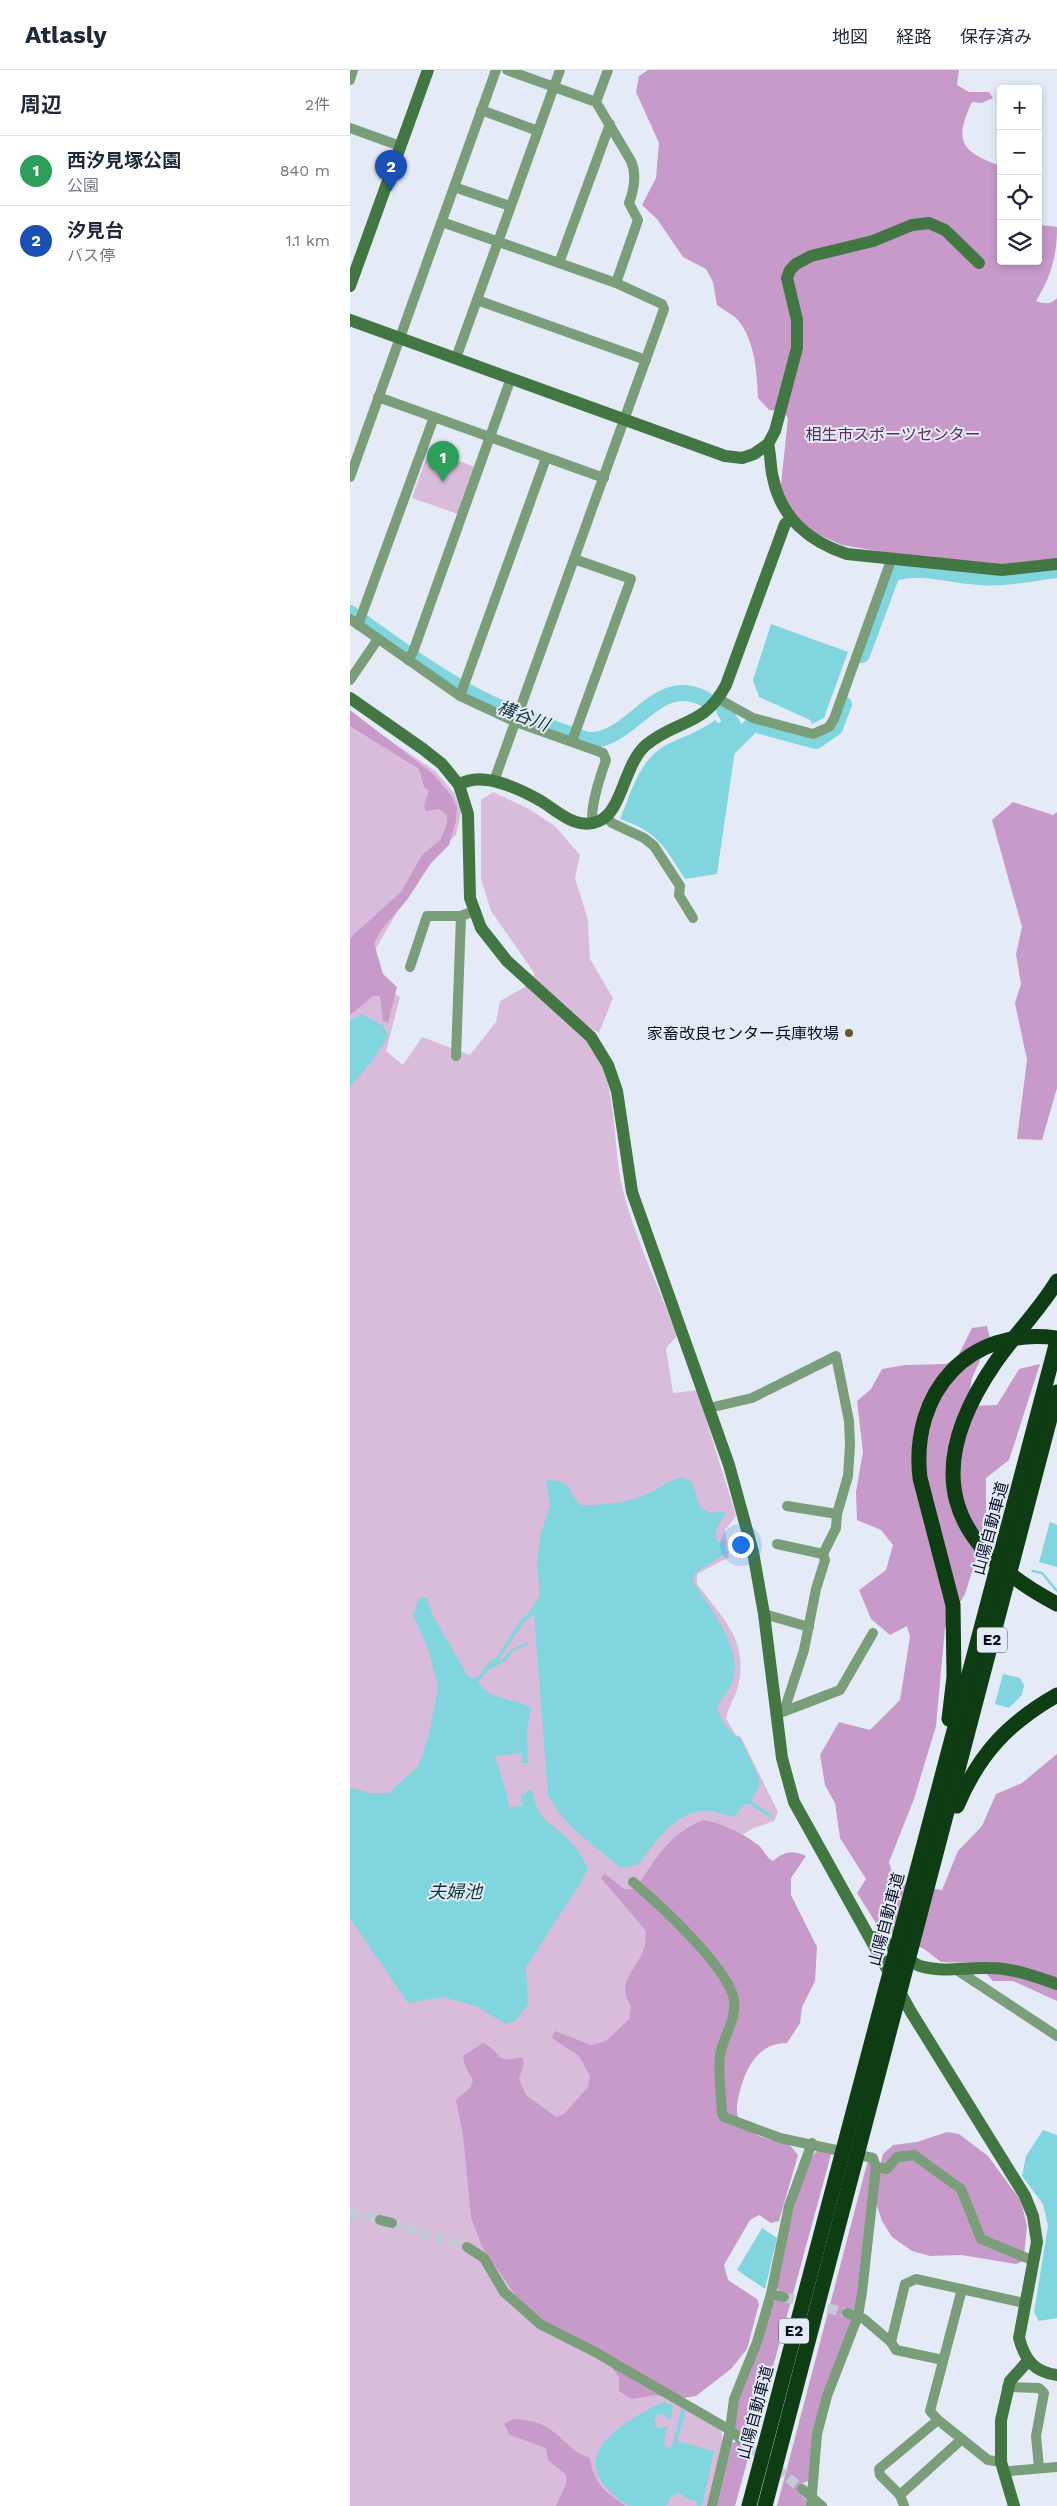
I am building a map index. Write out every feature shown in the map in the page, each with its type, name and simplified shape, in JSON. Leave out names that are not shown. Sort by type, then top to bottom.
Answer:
[{"type":"highway","points":[[1057,1281],[1030,1320],[996,1361],[970,1404],[956,1438],[952,1472],[956,1504],[968,1531],[988,1556],[1004,1571],[1057,1604]]},
{"type":"highway","points":[[930,1821],[951,1704],[954,1627],[949,1585],[920,1478],[917,1457],[923,1417],[941,1383],[970,1356],[1005,1340],[1044,1336],[1057,1340]]},
{"type":"highway","name":"山陽自動車道","points":[[765,2506],[850,2157],[921,1886],[930,1821],[1057,1340]]},
{"type":"highway","name":"山陽自動車道","points":[[921,1886],[934,1860],[1057,1392]]},
{"type":"highway","points":[[934,1860],[962,1794],[980,1760],[1012,1725],[1057,1695]]},
{"type":"highway","name":"山陽自動車道","points":[[749,2506],[801,2303],[850,2157]]},
{"type":"highway","points":[[741,2506],[801,2303]]},
{"type":"highway","points":[[769,2506],[780,2450]]},
{"type":"street","points":[[350,80],[353,70]]},
{"type":"street","points":[[350,286],[428,70]]},
{"type":"street","points":[[350,477],[496,70]]},
{"type":"street","points":[[507,70],[596,102],[633,167],[634,189],[629,203],[638,220],[616,284]]},
{"type":"street","points":[[456,358],[560,70]]},
{"type":"street","points":[[596,102],[608,70]]},
{"type":"street","points":[[481,110],[538,131]]},
{"type":"street","points":[[559,263],[610,124]]},
{"type":"street","points":[[350,128],[400,146]]},
{"type":"street","points":[[454,186],[510,206]]},
{"type":"street","points":[[442,222],[616,284],[662,304],[664,309],[494,781]]},
{"type":"street","points":[[350,320],[736,458],[748,457],[768,444],[775,431],[797,348],[796,320],[787,278],[790,270],[811,256],[873,241],[912,225],[923,223],[929,223],[945,230],[979,263]]},
{"type":"street","points":[[477,300],[646,360]]},
{"type":"street","points":[[410,657],[511,378]]},
{"type":"street","points":[[378,397],[604,478]]},
{"type":"street","points":[[434,417],[357,621],[378,639],[410,657],[462,691],[518,718],[573,737],[603,753],[606,760],[596,787],[595,804],[591,817],[593,823]]},
{"type":"street","points":[[768,444],[776,490],[791,519],[816,542],[831,549],[847,554],[1002,570],[1057,564]]},
{"type":"street","points":[[462,691],[546,458]]},
{"type":"street","points":[[459,785],[474,778],[494,781],[540,801],[575,823],[593,823],[606,818],[634,760],[645,746],[660,736],[696,720],[719,699],[785,524],[791,519]]},
{"type":"street","points":[[573,737],[631,579],[574,559]]},
{"type":"street","points":[[719,699],[753,718],[773,724],[813,734],[829,727],[834,719],[886,575],[890,559]]},
{"type":"street","points":[[350,680],[378,639]]},
{"type":"street","points":[[350,698],[442,764],[459,785],[468,814],[468,880],[474,912],[481,928],[494,947],[591,1038],[608,1065],[617,1091],[632,1192],[729,1465],[753,1552],[780,1713],[782,1758],[794,1802],[871,1937],[911,2012],[1025,2196],[1033,2216],[1037,2242],[1024,2303],[1019,2338],[1028,2361],[1038,2370],[1057,2375]]},
{"type":"street","points":[[606,818],[654,846],[680,886],[679,895],[693,918]]},
{"type":"street","points":[[410,966],[427,916],[461,916],[474,912]]},
{"type":"street","points":[[456,1056],[461,916]]},
{"type":"street","points":[[709,1408],[752,1398],[836,1356],[849,1421],[848,1476],[837,1514],[836,1528],[823,1554],[825,1560],[804,1650],[780,1713]]},
{"type":"street","points":[[787,1506],[837,1514]]},
{"type":"street","points":[[777,1544],[823,1554]]},
{"type":"street","points":[[764,1614],[809,1627]]},
{"type":"street","points":[[780,1713],[840,1690],[873,1633]]},
{"type":"street","points":[[633,1882],[649,1895],[712,1960],[732,1992],[734,2010],[720,2056],[722,2113],[724,2117],[780,2138],[812,2143],[873,2158],[876,2167],[866,2265],[817,2434],[812,2501]]},
{"type":"street","points":[[871,1937],[876,1936],[899,1955],[919,1966],[937,1970],[1004,1968],[1057,1984]]},
{"type":"street","points":[[957,1970],[1057,2036]]},
{"type":"street","points":[[712,2506],[730,2430],[734,2399],[757,2342],[771,2294],[789,2206],[812,2143]]},
{"type":"street","points":[[876,2167],[887,2169],[897,2157],[914,2155],[960,2189],[981,2239],[1034,2261]]},
{"type":"street","points":[[380,2220],[392,2223]]},
{"type":"street","points":[[467,2247],[484,2258],[504,2292],[540,2324],[595,2352],[730,2430],[742,2440]]},
{"type":"street","points":[[891,2342],[905,2284],[916,2279],[1024,2303]]},
{"type":"street","points":[[962,2290],[930,2412],[988,2460],[1002,2468],[1057,2467]]},
{"type":"street","points":[[771,2294],[784,2297]]},
{"type":"street","points":[[852,2314],[864,2319],[891,2342],[896,2350],[943,2360]]},
{"type":"street","points":[[1014,2506],[1002,2468],[1001,2420],[1007,2387],[1028,2361]]},
{"type":"street","points":[[1007,2387],[1039,2388],[1044,2393],[1036,2436],[1039,2468]]},
{"type":"street","points":[[938,2420],[879,2468],[880,2474],[902,2503],[962,2439]]},
{"type":"street","points":[[802,2489],[812,2501],[822,2506]]},
{"type":"shaded area","points":[[429,450],[475,467],[458,514],[412,498]]},
{"type":"shaded area","points":[[350,713],[435,771],[454,793],[461,812],[456,835],[426,862],[371,957],[379,983],[400,997],[386,1051],[403,1065],[422,1037],[470,1055],[496,1022],[500,1001],[525,987],[535,974],[491,911],[481,879],[481,800],[493,792],[529,809],[555,826],[580,855],[575,878],[588,920],[590,959],[613,998],[599,1033],[581,1022],[585,1037],[599,1059],[609,1087],[619,1172],[627,1205],[677,1336],[666,1348],[673,1393],[697,1390],[736,1516],[725,1530],[729,1557],[697,1574],[697,1584],[732,1632],[740,1658],[737,1690],[726,1719],[736,1735],[741,1737],[778,1812],[774,1821],[754,1828],[742,1835],[661,1906],[626,2073],[489,2245],[721,2428],[723,2443],[707,2506],[350,2506]]},
{"type":"green space","name":"相生市スポーツセンター","points":[[648,70],[959,70],[957,85],[969,92],[989,92],[993,98],[982,103],[972,102],[963,127],[963,136],[965,144],[977,156],[997,164],[997,265],[1042,265],[1042,225],[1057,227],[1056,247],[1052,266],[1046,283],[1036,301],[1047,303],[1057,298],[1057,559],[1007,565],[918,558],[842,545],[815,533],[792,514],[780,494],[788,418],[783,411],[769,410],[758,398],[756,367],[748,337],[737,319],[717,305],[713,282],[706,269],[683,257],[657,219],[642,205],[656,178],[659,143],[636,92],[639,76]]},
{"type":"green space","points":[[350,710],[433,774],[450,794],[457,807],[456,821],[449,845],[431,863],[407,900],[382,929],[374,943],[383,974],[397,987],[388,1023],[383,1021],[380,996],[373,996],[350,1015],[350,938],[401,892],[422,855],[440,840],[447,824],[447,815],[439,809],[426,811],[424,806],[429,791],[424,787],[419,769],[350,726]]},
{"type":"green space","points":[[1013,802],[1053,815],[1057,812],[1057,1088],[1042,1140],[1017,1139],[1027,1060],[1015,1003],[1021,984],[1016,954],[1022,927],[992,820]]},
{"type":"green space","points":[[987,1326],[990,1338],[972,1378],[967,1406],[997,1405],[1019,1369],[1040,1364],[1009,1460],[986,1478],[986,1527],[965,1594],[945,1628],[936,1726],[914,1799],[889,1862],[895,1883],[942,1890],[958,1851],[982,1826],[996,1794],[1022,1783],[1057,1754],[1057,2001],[1013,1981],[993,1981],[976,1963],[941,1962],[924,1949],[879,1928],[857,1893],[866,1879],[840,1838],[835,1803],[825,1785],[820,1755],[839,1722],[870,1730],[900,1700],[910,1637],[907,1626],[890,1635],[871,1619],[859,1590],[886,1570],[893,1545],[881,1530],[857,1520],[856,1492],[863,1452],[857,1401],[871,1389],[882,1369],[905,1365],[946,1364],[958,1356],[972,1328]]},
{"type":"green space","points":[[704,1820],[725,1826],[744,1836],[759,1846],[773,1861],[789,1852],[806,1856],[791,1878],[791,1895],[817,1947],[815,1981],[802,2007],[800,2023],[787,2043],[768,2047],[754,2059],[749,2067],[738,2098],[737,2108],[740,2121],[749,2130],[768,2139],[788,2143],[798,2155],[779,2221],[771,2223],[759,2215],[750,2220],[724,2265],[728,2280],[757,2299],[759,2304],[747,2349],[731,2369],[696,2396],[683,2398],[655,2395],[631,2399],[619,2391],[619,2377],[608,2363],[542,2327],[521,2303],[482,2247],[471,2217],[463,2135],[456,2100],[470,2088],[473,2080],[465,2066],[463,2056],[483,2043],[502,2058],[513,2059],[522,2057],[524,2063],[519,2079],[526,2095],[556,2117],[564,2114],[588,2087],[590,2076],[579,2056],[552,2038],[555,2031],[591,2045],[606,2041],[629,2019],[631,2007],[625,1991],[626,1984],[644,1949],[646,1931],[601,1878],[605,1874],[624,1889],[635,1889],[672,1840],[681,1832]]},
{"type":"green space","points":[[947,2132],[959,2134],[988,2156],[1021,2201],[1027,2226],[1024,2257],[1021,2262],[1016,2264],[961,2255],[930,2256],[912,2251],[892,2237],[882,2221],[876,2203],[877,2178],[883,2154],[893,2145],[917,2142]]},
{"type":"green space","points":[[817,2151],[832,2151],[735,2506],[717,2506],[732,2443],[737,2441],[735,2426],[741,2391],[773,2303],[780,2292],[776,2287],[792,2214],[804,2174]]},
{"type":"green space","points":[[868,2160],[872,2163],[855,2309],[852,2310],[852,2320],[808,2481],[801,2484],[799,2493],[806,2500],[807,2506],[777,2506]]},
{"type":"green space","points":[[513,2419],[531,2421],[544,2426],[573,2449],[590,2458],[597,2481],[612,2497],[626,2506],[556,2506],[566,2484],[566,2475],[548,2460],[546,2448],[510,2435],[504,2424]]},
{"type":"water","points":[[771,624],[848,652],[824,718],[812,724],[810,720],[759,697],[753,680]]},
{"type":"water","points":[[715,720],[730,735],[727,740],[735,750],[717,874],[685,879],[666,849],[652,835],[620,819],[632,788],[649,759],[666,745],[697,731]]},
{"type":"water","points":[[362,1014],[384,1026],[388,1036],[373,1060],[350,1087],[350,1021]]},
{"type":"water","name":"夫婦池","points":[[683,1477],[692,1482],[700,1506],[709,1513],[723,1511],[725,1514],[716,1530],[717,1542],[724,1542],[726,1553],[695,1573],[693,1581],[724,1630],[734,1658],[735,1672],[731,1685],[717,1708],[726,1726],[740,1738],[759,1778],[759,1787],[751,1801],[771,1814],[774,1820],[749,1804],[745,1804],[733,1817],[712,1811],[687,1815],[668,1828],[639,1864],[621,1868],[591,1843],[562,1816],[548,1795],[534,1614],[524,1622],[499,1659],[500,1661],[512,1649],[527,1642],[528,1644],[513,1651],[506,1661],[488,1670],[478,1682],[495,1696],[531,1708],[527,1731],[528,1763],[521,1763],[522,1753],[495,1756],[507,1794],[509,1807],[522,1806],[521,1795],[526,1794],[526,1791],[532,1790],[535,1802],[543,1817],[573,1844],[588,1868],[580,1884],[526,1967],[528,2005],[516,2020],[505,2024],[478,2007],[443,1997],[408,2003],[350,1918],[350,1788],[371,1793],[389,1793],[419,1765],[429,1734],[438,1687],[429,1652],[413,1614],[420,1597],[427,1598],[433,1616],[468,1676],[473,1679],[479,1676],[488,1663],[497,1657],[521,1619],[527,1615],[540,1595],[537,1562],[540,1537],[550,1505],[546,1481],[561,1481],[565,1483],[581,1505],[589,1505],[632,1500]]},
{"type":"water","points":[[1050,1522],[1057,1525],[1057,1567],[1039,1562]]},
{"type":"water","points":[[1003,1674],[1020,1678],[1024,1685],[1022,1695],[1009,1708],[995,1704]]},
{"type":"water","points":[[1043,2130],[1057,2135],[1057,2318],[1039,2321],[1034,2312],[1048,2226],[1043,2204],[1022,2176],[1026,2156]]},
{"type":"water","points":[[762,2228],[777,2238],[765,2289],[737,2270]]},
{"type":"water","points":[[664,2402],[673,2405],[671,2419],[669,2420],[664,2414],[657,2415],[654,2420],[656,2426],[660,2429],[668,2426],[664,2442],[665,2446],[669,2448],[672,2446],[682,2407],[685,2415],[677,2441],[714,2451],[702,2506],[697,2506],[696,2501],[690,2500],[679,2493],[670,2497],[667,2506],[632,2506],[624,2503],[614,2495],[598,2475],[597,2455],[609,2437],[627,2422],[653,2406]]},
{"type":"waterway","points":[[862,655],[892,574],[902,571],[924,570],[969,576],[999,577],[1057,570]]},
{"type":"waterway","name":"構谷川","points":[[350,613],[426,666],[474,695],[516,714],[587,740],[603,738],[618,731],[658,701],[672,694],[687,693],[705,699]]},
{"type":"waterway","points":[[731,746],[753,724],[816,741],[835,728],[844,704]]},
{"type":"waterway","name":"構谷川","points":[[724,710],[733,725],[724,729]]},
{"type":"waterway","points":[[1033,1571],[1042,1573],[1057,1591]]},
{"type":"tunnel","points":[[350,2213],[380,2220]]},
{"type":"tunnel","points":[[392,2223],[467,2247]]},
{"type":"tunnel","points":[[784,2297],[847,2313]]},
{"type":"tunnel","points":[[742,2440],[802,2489]]},
{"type":"place","name":"汐見台","points":[[391,191]]},
{"type":"place","name":"西汐見塚公園","points":[[443,482]]},
{"type":"place","name":"家畜改良センター兵庫牧場","points":[[849,1033]]}]
